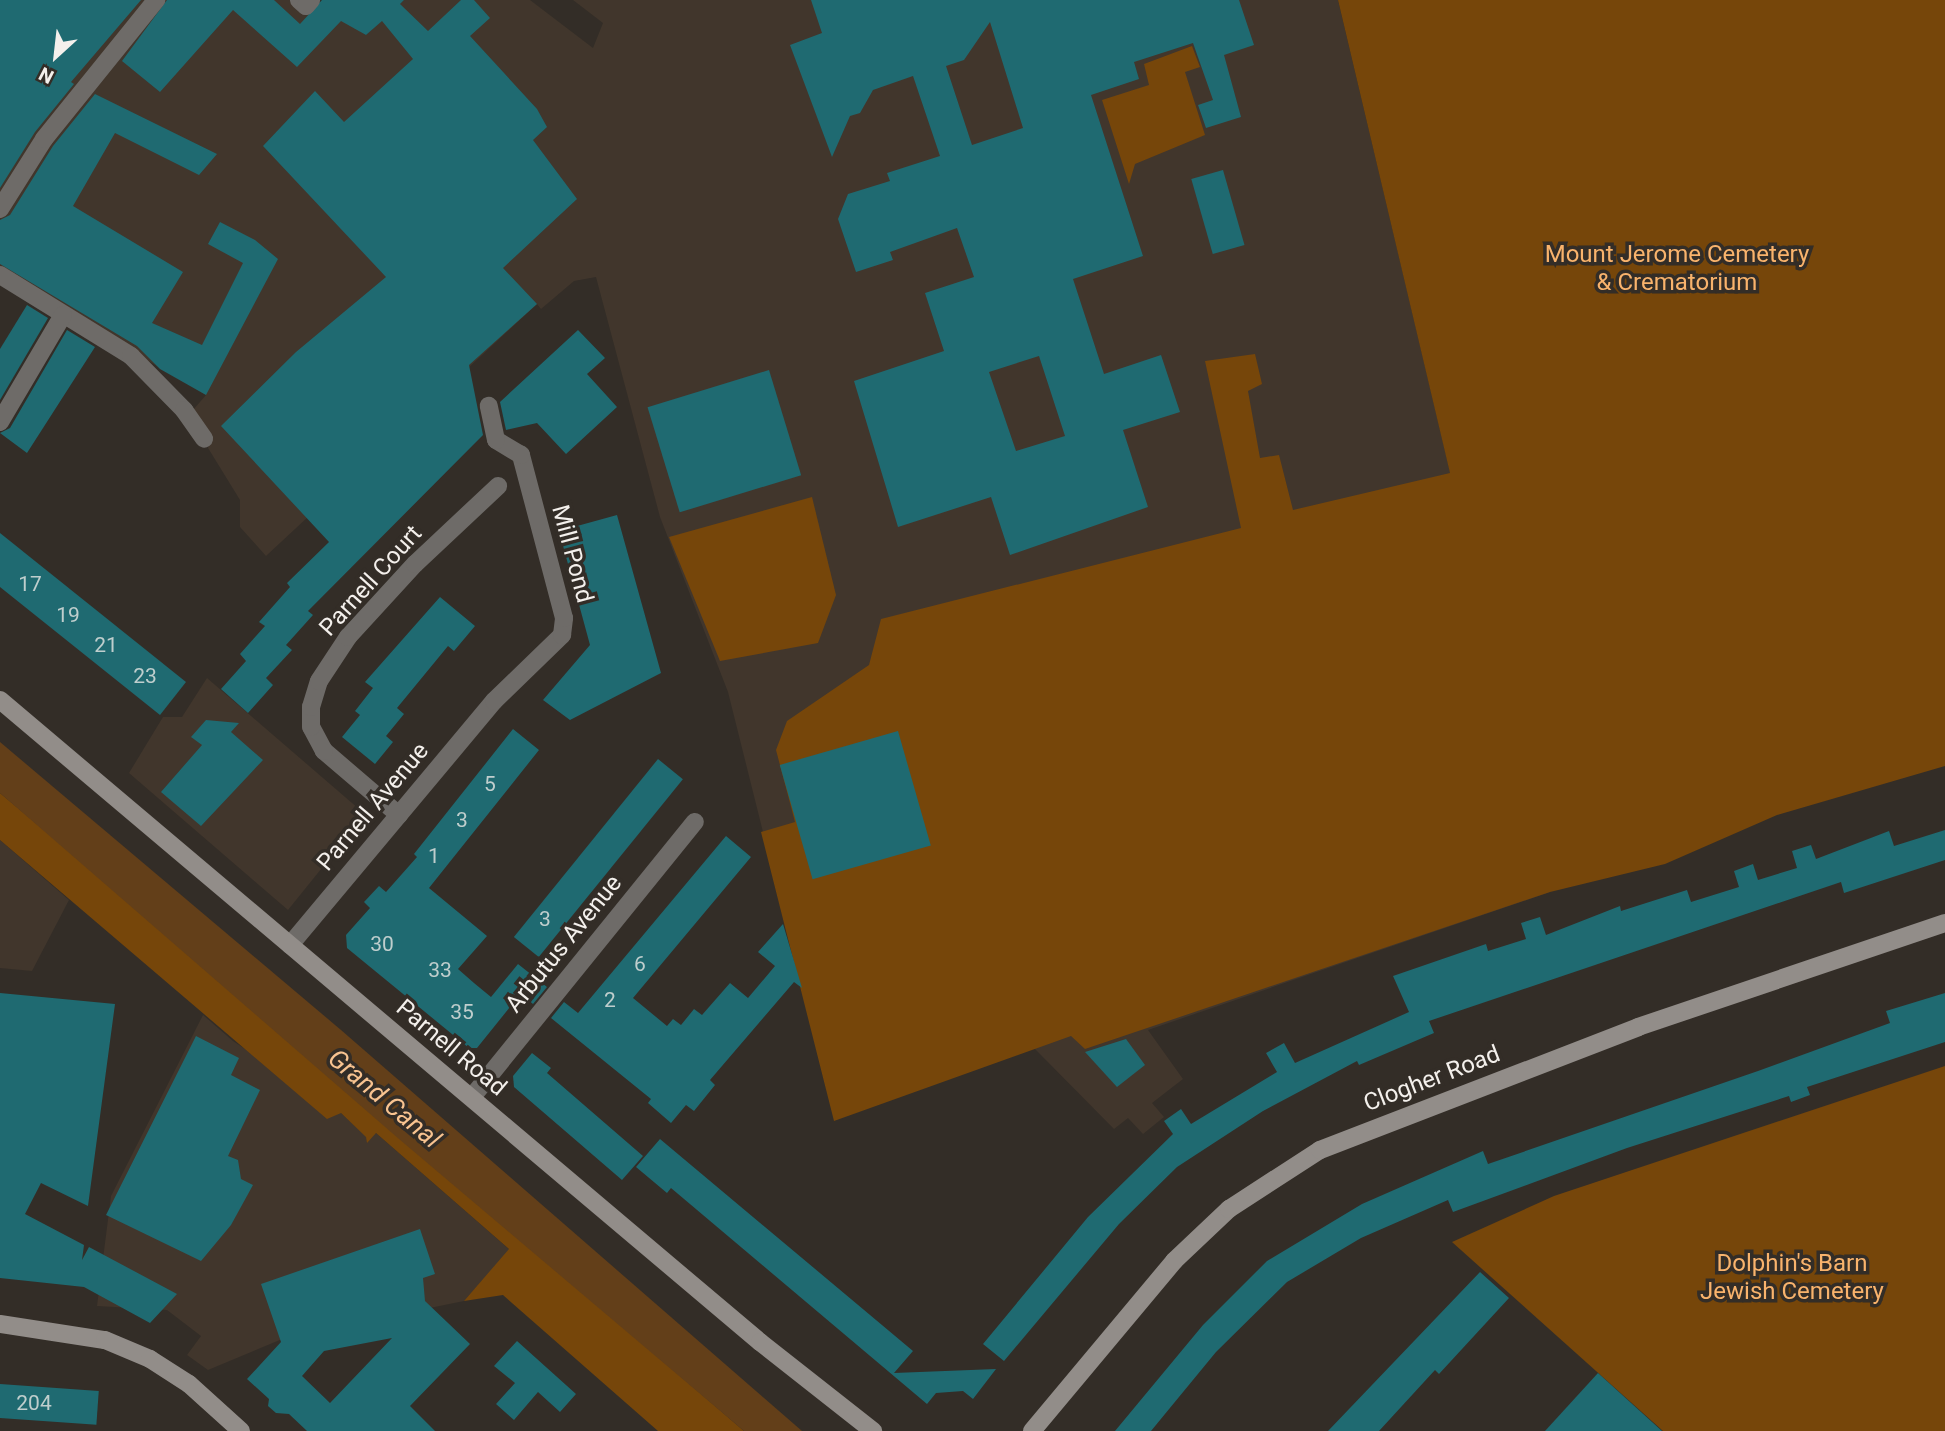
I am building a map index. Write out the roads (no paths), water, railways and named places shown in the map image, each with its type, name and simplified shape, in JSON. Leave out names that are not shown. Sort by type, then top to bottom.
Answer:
[{"type":"main road","name":"Parnell Road","points":[[0,700],[760,1342],[873,1431]]},
{"type":"main road","name":"Clogher Road","points":[[1032,1431],[1174,1261],[1229,1209],[1320,1150],[1637,1027],[1945,923]]},
{"type":"main road","points":[[0,1324],[106,1340],[150,1359],[189,1384],[242,1431]]},
{"type":"street","points":[[0,209],[44,139],[156,0]]},
{"type":"street","points":[[0,275],[131,356],[184,410],[204,439]]},
{"type":"street","points":[[0,422],[63,315]]},
{"type":"street","name":"Mill Pond","points":[[489,405],[496,440],[521,455],[565,618],[562,635],[552,649],[494,701]]},
{"type":"street","name":"Parnell Court","points":[[399,815],[324,751],[311,727],[311,707],[319,681],[348,637],[498,486]]},
{"type":"street","name":"Parnell Avenue","points":[[290,945],[494,701]]},
{"type":"street","name":"Arbutus Avenue","points":[[472,1097],[695,822]]},
{"type":"water","name":"Grand Canal","points":[[0,742],[341,1030],[802,1431],[744,1431],[399,1139],[0,793]]},
{"type":"park label","name":"Mount Jerome Cemetery & Crematorium","points":[[1677,269]]},
{"type":"park label","name":"Dolphin's Barn Jewish Cemetery","points":[[1792,1278]]}]
